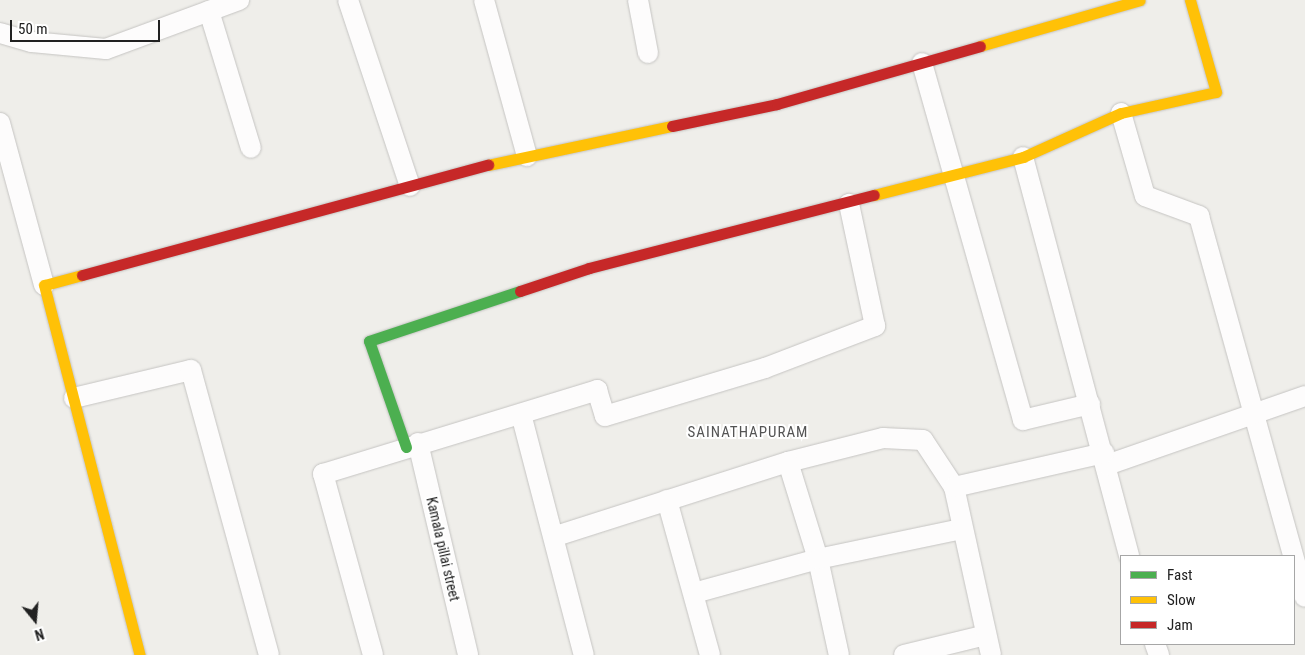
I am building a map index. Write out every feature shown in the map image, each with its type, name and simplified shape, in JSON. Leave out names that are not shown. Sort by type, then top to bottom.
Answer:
[{"type":"street","points":[[0,33],[32,42],[106,49],[239,0]]},
{"type":"street","points":[[348,0],[410,186]]},
{"type":"street","points":[[484,0],[526,156]]},
{"type":"street","points":[[638,0],[648,53]]},
{"type":"street","points":[[44,285],[526,156],[777,104],[1140,0]]},
{"type":"street","points":[[412,445],[369,341],[589,268],[849,204],[1023,157],[1121,113],[1216,92],[1190,0]]},
{"type":"street","points":[[210,11],[252,148]]},
{"type":"street","points":[[922,64],[1023,420],[1090,404]]},
{"type":"street","points":[[1121,113],[1145,196],[1198,216],[1255,410],[1294,555]]},
{"type":"street","points":[[0,123],[74,398],[140,655]]},
{"type":"street","points":[[1023,157],[1106,459],[1129,555]]},
{"type":"street","points":[[373,655],[322,474],[597,390],[605,416],[765,368],[876,326],[849,204]]},
{"type":"street","points":[[74,398],[191,370],[268,655]]},
{"type":"street","points":[[954,487],[1106,459],[1255,410],[1305,396]]},
{"type":"street","points":[[521,414],[556,536],[584,655]]},
{"type":"street","points":[[556,536],[788,462],[883,438],[923,440],[954,487],[991,655]]},
{"type":"street","name":"Kamala pillai street","points":[[412,445],[468,655]]},
{"type":"street","points":[[788,462],[818,559],[840,655]]},
{"type":"street","points":[[667,500],[710,655]]},
{"type":"street","points":[[694,593],[818,559],[962,529]]},
{"type":"street","points":[[1295,559],[1305,596]]},
{"type":"street","points":[[904,655],[986,635]]},
{"type":"traffic: fast","points":[[406,447],[369,341],[520,291]]},
{"type":"traffic: slow","points":[[980,46],[1140,0]]},
{"type":"traffic: slow","points":[[874,195],[1023,157],[1121,113],[1216,92],[1190,0]]},
{"type":"traffic: slow","points":[[488,165],[672,126]]},
{"type":"traffic: slow","points":[[82,275],[44,285],[140,655]]},
{"type":"traffic: jam","points":[[672,126],[777,104],[980,46]]},
{"type":"traffic: jam","points":[[82,275],[488,165]]},
{"type":"traffic: jam","points":[[520,291],[589,268],[874,195]]},
{"type":"district","name":"SAINATHAPURAM","points":[[748,433]]}]
